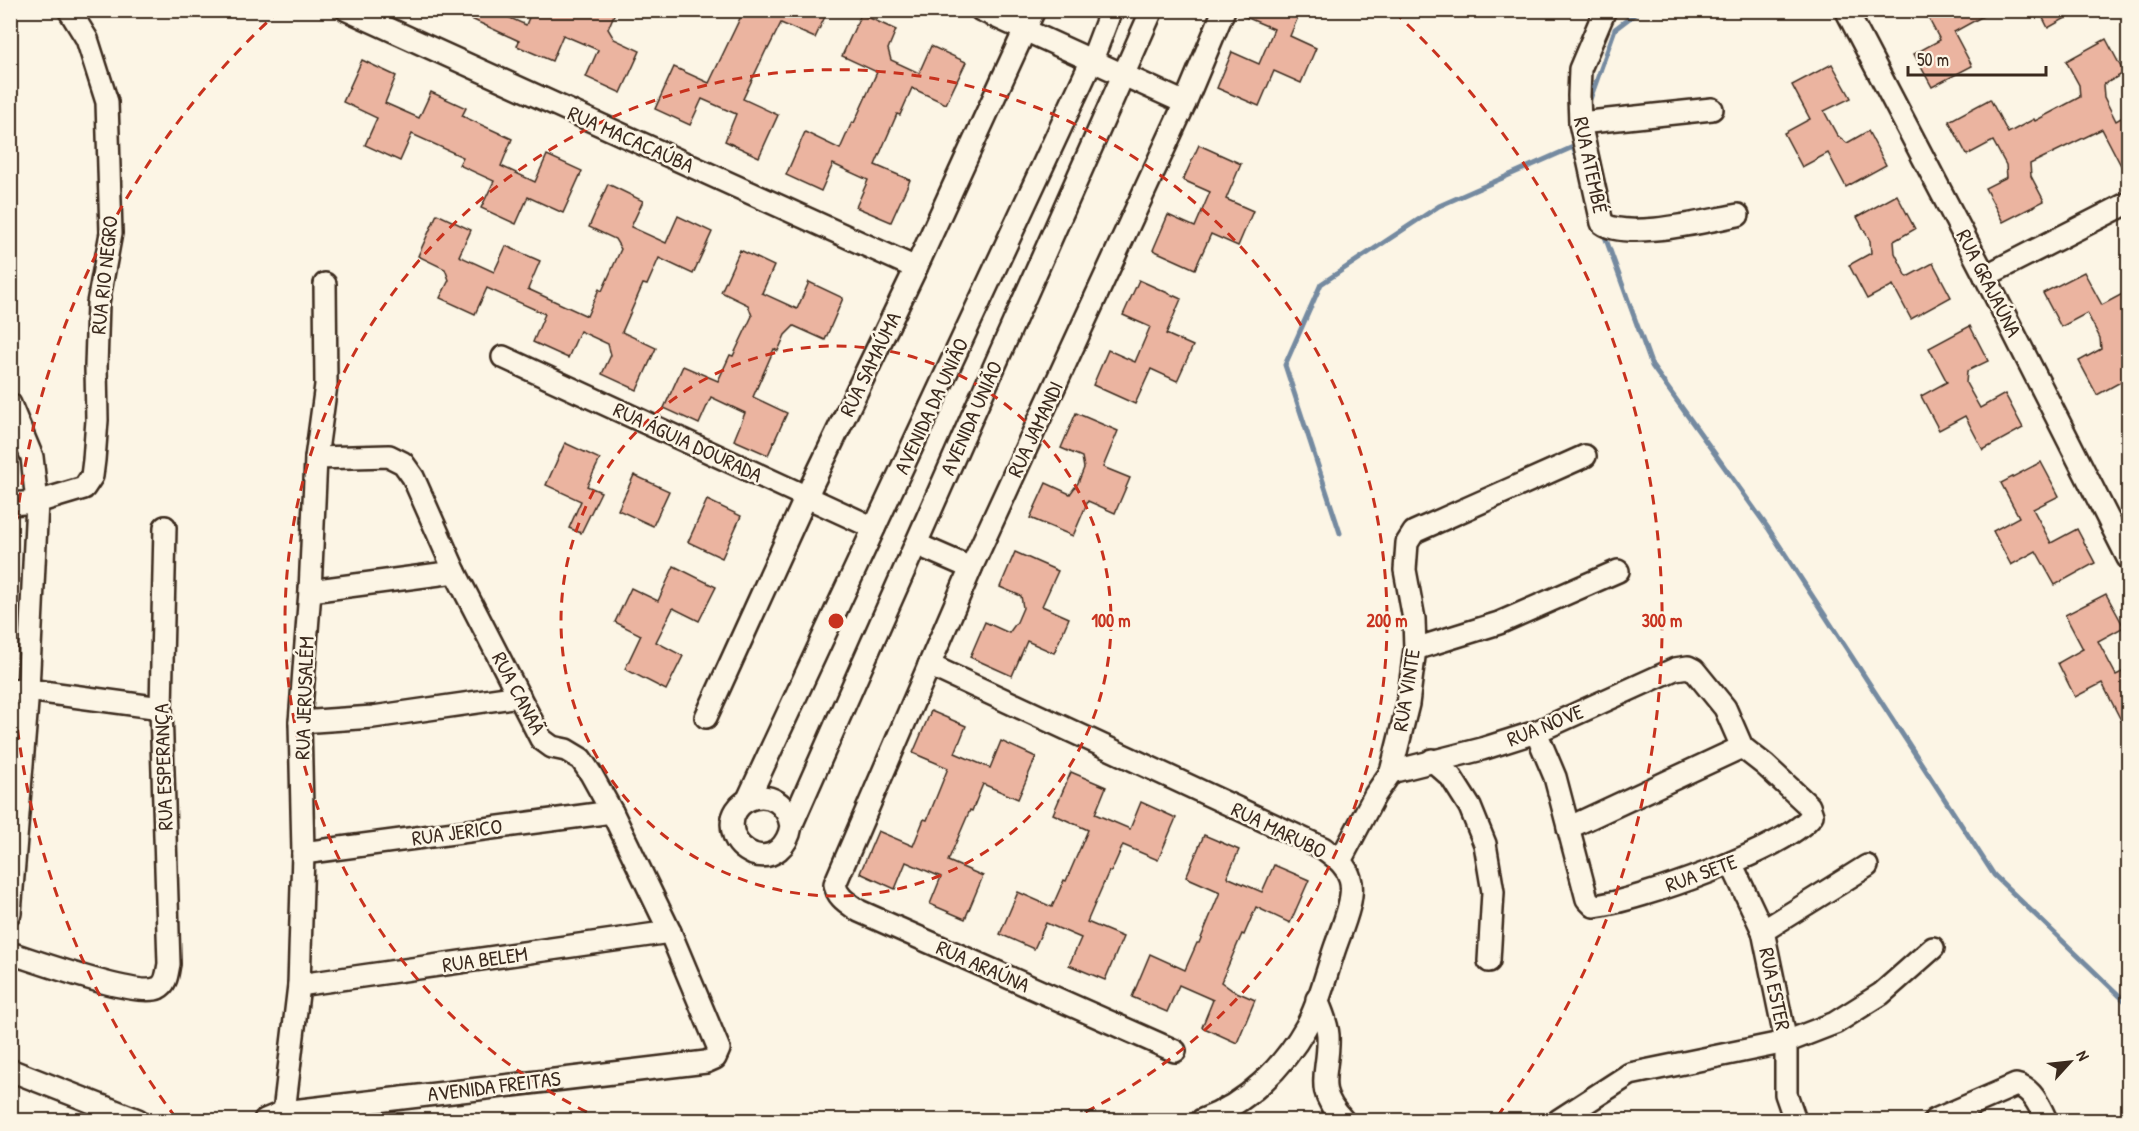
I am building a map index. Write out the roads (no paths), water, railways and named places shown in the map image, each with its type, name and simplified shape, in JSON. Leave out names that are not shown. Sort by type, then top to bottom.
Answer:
[{"type":"street","name":"RUA RIO NEGRO","points":[[37,502],[84,488],[92,476],[97,420],[98,303],[111,233],[107,102],[87,39],[69,10]]},
{"type":"street","name":"RUA MACACAÚBA","points":[[347,10],[916,268]]},
{"type":"street","points":[[981,10],[1030,20],[1092,60],[1185,103]]},
{"type":"street","name":"AVENIDA DA UNIÃO","points":[[791,826],[790,836],[785,845],[768,855],[759,855],[750,853],[736,840],[733,822],[740,806],[748,800],[1092,60],[1111,10]]},
{"type":"street","name":"AVENIDA UNIÃO","points":[[791,826],[1152,10]]},
{"type":"street","name":"RUA JAMANDI","points":[[850,851],[971,568],[1185,103],[1224,10]]},
{"type":"street","name":"RUA ATEMBÉ","points":[[1605,10],[1580,69],[1580,123],[1600,219],[1605,225],[1645,231],[1738,215]]},
{"type":"street","name":"RUA GRAJAÚNA","points":[[1846,10],[1985,276],[2128,558]]},
{"type":"street","name":"RUA SAMAÚMA","points":[[706,717],[806,497],[916,268],[1030,20]]},
{"type":"street","points":[[1580,123],[1712,109]]},
{"type":"street","points":[[1985,276],[2128,203]]},
{"type":"street","name":"RUA JERUSALÉM","points":[[274,1116],[299,985],[303,854],[300,722],[310,591],[316,458],[326,385],[325,284]]},
{"type":"street","name":"RUA ÁGUIA DOURADA","points":[[502,357],[874,528]]},
{"type":"street","points":[[10,404],[32,457],[37,502],[19,690],[10,913]]},
{"type":"street","name":"RUA CANAÃ","points":[[316,458],[389,456],[402,463],[413,477],[455,572],[542,739],[552,747],[566,750],[581,759],[612,812],[670,932],[719,1049]]},
{"type":"street","name":"RUA VINTE","points":[[1340,861],[1375,795],[1391,772],[1408,704],[1414,649],[1414,619],[1405,570],[1407,543],[1414,532],[1585,456]]},
{"type":"street","points":[[10,504],[37,502]]},
{"type":"street","name":"RUA ESPERANÇA","points":[[10,953],[69,973],[143,991],[158,988],[166,981],[169,964],[161,708],[165,527]]},
{"type":"street","points":[[916,544],[971,568]]},
{"type":"street","points":[[1414,649],[1499,623],[1618,571]]},
{"type":"street","points":[[310,591],[455,572]]},
{"type":"street","name":"RUA MARUBO","points":[[929,665],[1323,848],[1340,861],[1350,877],[1352,889],[1345,921],[1307,1026],[1288,1053],[1258,1087],[1237,1103],[1202,1120]]},
{"type":"street","name":"RUA NOVE","points":[[1391,772],[1482,749],[1536,732],[1675,669],[1688,667],[1694,670],[1725,708],[1742,747]]},
{"type":"street","points":[[19,690],[161,708]]},
{"type":"street","points":[[300,722],[373,717],[519,696]]},
{"type":"street","points":[[1536,732],[1555,777],[1568,828],[1742,747]]},
{"type":"street","name":"RUA SETE","points":[[1568,828],[1587,899],[1594,906],[1690,880],[1731,863],[1778,841],[1810,819],[1812,812],[1809,806],[1766,765],[1742,747]]},
{"type":"street","points":[[1432,760],[1450,777],[1470,807],[1485,844],[1493,892],[1489,961]]},
{"type":"street","points":[[748,800],[768,797],[777,801],[785,807],[790,816],[791,826]]},
{"type":"street","name":"RUA JERICO","points":[[303,854],[612,812]]},
{"type":"street","name":"RUA ARAÚNA","points":[[850,851],[835,887],[841,898],[859,910],[1175,1051]]},
{"type":"street","name":"RUA ESTER","points":[[1731,863],[1763,931],[1786,1042],[1786,1094],[1795,1120]]},
{"type":"street","points":[[1763,931],[1867,866]]},
{"type":"street","name":"RUA BELEM","points":[[299,985],[670,932]]},
{"type":"street","points":[[1559,1120],[1630,1074],[1786,1042],[1835,1023],[1881,994],[1933,948]]},
{"type":"street","points":[[1317,999],[1328,1037],[1325,1096],[1343,1120]]},
{"type":"street","name":"AVENIDA FREITAS","points":[[274,1116],[705,1062],[715,1058],[719,1049]]},
{"type":"street","points":[[10,1070],[138,1120]]},
{"type":"street","points":[[1935,1120],[2016,1085],[2023,1086],[2034,1097],[2046,1120]]},
{"type":"waterway","points":[[1588,105],[1615,29],[1640,10]]},
{"type":"waterway","points":[[1340,533],[1285,365],[1321,284],[1439,206],[1574,145]]},
{"type":"waterway","points":[[1573,147],[1579,163]]},
{"type":"waterway","points":[[1603,231],[1652,366],[1768,528],[1994,875],[2128,1004]]}]
